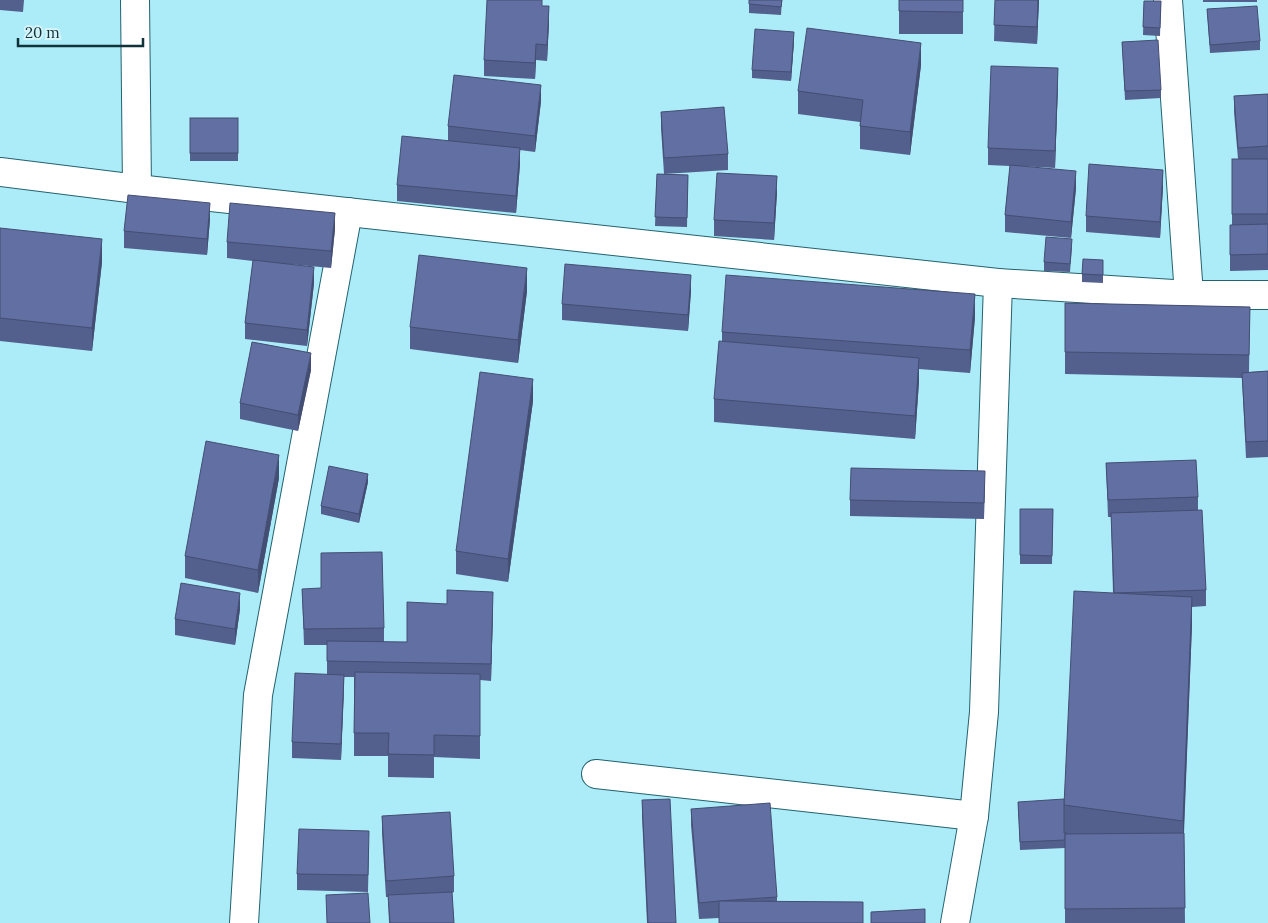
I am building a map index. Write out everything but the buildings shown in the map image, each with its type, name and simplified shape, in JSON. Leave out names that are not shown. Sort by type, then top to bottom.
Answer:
[{"type":"street","points":[[135,0],[137,189]]},
{"type":"street","points":[[1168,0],[1189,295]]},
{"type":"street","points":[[0,172],[137,189],[998,283],[1189,295],[1268,295]]},
{"type":"street","points":[[244,923],[258,695],[348,212]]},
{"type":"street","points":[[955,923],[974,816],[984,712],[998,283]]},
{"type":"street","points":[[596,774],[974,816]]}]
